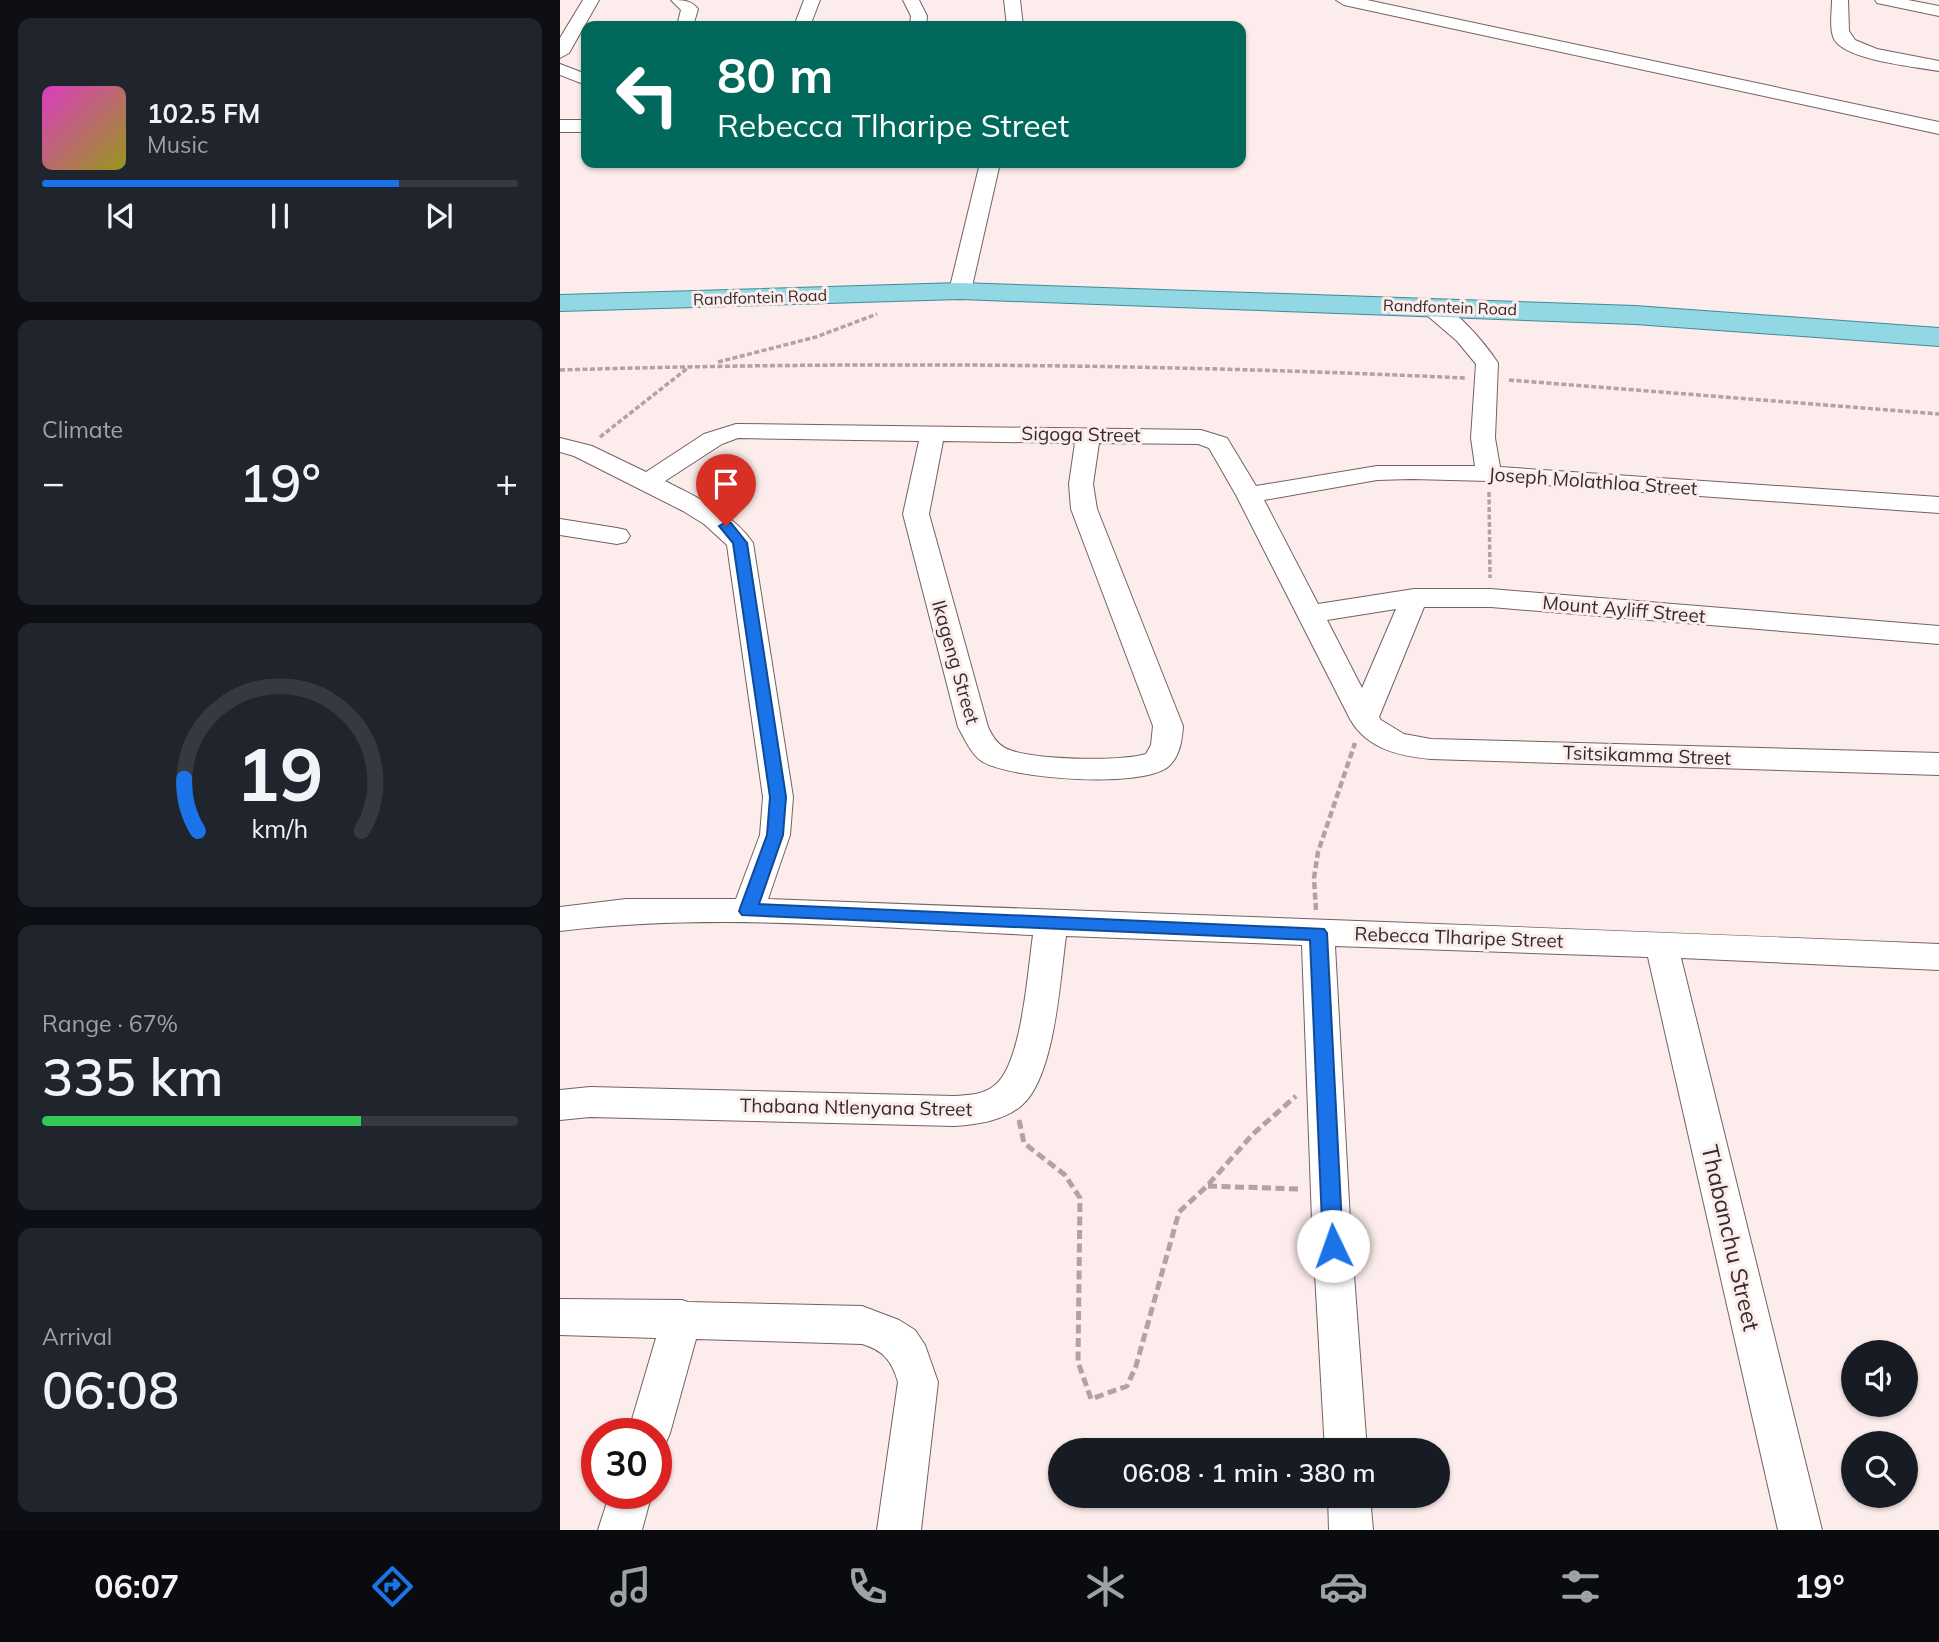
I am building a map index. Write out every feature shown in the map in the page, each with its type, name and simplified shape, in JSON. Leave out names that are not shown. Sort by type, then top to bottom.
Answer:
[{"type":"main road","name":"Randfontein Road","points":[[560,303],[960,291],[1635,315],[1939,337]]},
{"type":"street","points":[[560,53],[591,0]]},
{"type":"street","points":[[679,0],[690,9],[686,21]]},
{"type":"street","points":[[804,21],[812,0]]},
{"type":"street","points":[[911,0],[919,16],[918,21]]},
{"type":"street","points":[[1012,0],[1014,21]]},
{"type":"street","points":[[1344,0],[1939,128]]},
{"type":"street","points":[[1840,0],[1841,37],[1845,43],[1939,65]]},
{"type":"street","points":[[1883,0],[1939,11]]},
{"type":"street","points":[[560,69],[581,78]]},
{"type":"street","points":[[560,126],[581,126]]},
{"type":"street","points":[[960,291],[989,168]]},
{"type":"street","points":[[1430,306],[1484,358],[1489,368],[1483,400],[1483,438],[1489,474]]},
{"type":"street","name":"Sigoga Street","points":[[645,483],[713,439],[736,431],[1088,434],[1187,436],[1211,440],[1218,443],[1249,495],[1364,719]]},
{"type":"street","name":"Ikageng Street","points":[[933,432],[919,489],[916,514],[973,727],[981,743],[993,755],[1017,763],[1129,769],[1148,766],[1158,760],[1165,750],[1168,726],[1084,509],[1081,484],[1088,434]]},
{"type":"street","points":[[571,448],[713,518],[735,534],[740,543],[778,797],[775,835],[748,911]]},
{"type":"street","name":"Joseph Molathloa Street","points":[[1249,495],[1377,473],[1489,474],[1939,505]]},
{"type":"street","points":[[560,527],[617,536]]},
{"type":"street","points":[[1364,719],[1414,598]]},
{"type":"street","name":"Mount Ayliff Street","points":[[1311,614],[1368,603],[1414,598],[1491,598],[1939,635]]},
{"type":"street","name":"Tsitsikamma Street","points":[[1364,719],[1374,732],[1389,741],[1430,749],[1939,764]]},
{"type":"street","name":"Rebecca Tlharipe Street","points":[[560,919],[626,911],[748,911],[1318,933],[1445,935],[1939,957]]},
{"type":"street","points":[[1013,1092],[1030,1061],[1051,922]]},
{"type":"street","points":[[1318,933],[1345,1438]]},
{"type":"street","name":"Thabanchu Street","points":[[1662,946],[1800,1530]]},
{"type":"street","name":"Thabana Ntlenyana Street","points":[[560,1105],[590,1102],[954,1111],[979,1110],[1013,1092]]},
{"type":"street","points":[[560,1317],[682,1318],[862,1325],[885,1331],[902,1343],[912,1359],[918,1382],[899,1530]]},
{"type":"street","points":[[653,1418],[682,1318]]},
{"type":"street","points":[[1350,1508],[1351,1530]]},
{"type":"street","points":[[620,1530],[626,1509]]},
{"type":"path","points":[[571,448],[683,370],[744,357],[840,329],[872,317],[917,292]]},
{"type":"path","points":[[560,370],[746,363],[1253,369],[1487,379],[1939,414]]},
{"type":"path","points":[[1489,474],[1491,598]]},
{"type":"path","points":[[1318,933],[1314,878],[1318,852],[1364,719]]},
{"type":"path","points":[[1013,1092],[1024,1143],[1065,1175],[1080,1198],[1078,1362],[1091,1399],[1127,1386],[1136,1366],[1179,1212],[1207,1186],[1253,1134],[1324,1070]]},
{"type":"path","points":[[1207,1186],[1330,1190]]},
{"type":"route","points":[[726,526],[740,543],[778,797],[775,835],[748,911],[1318,933],[1333,1246]]}]
